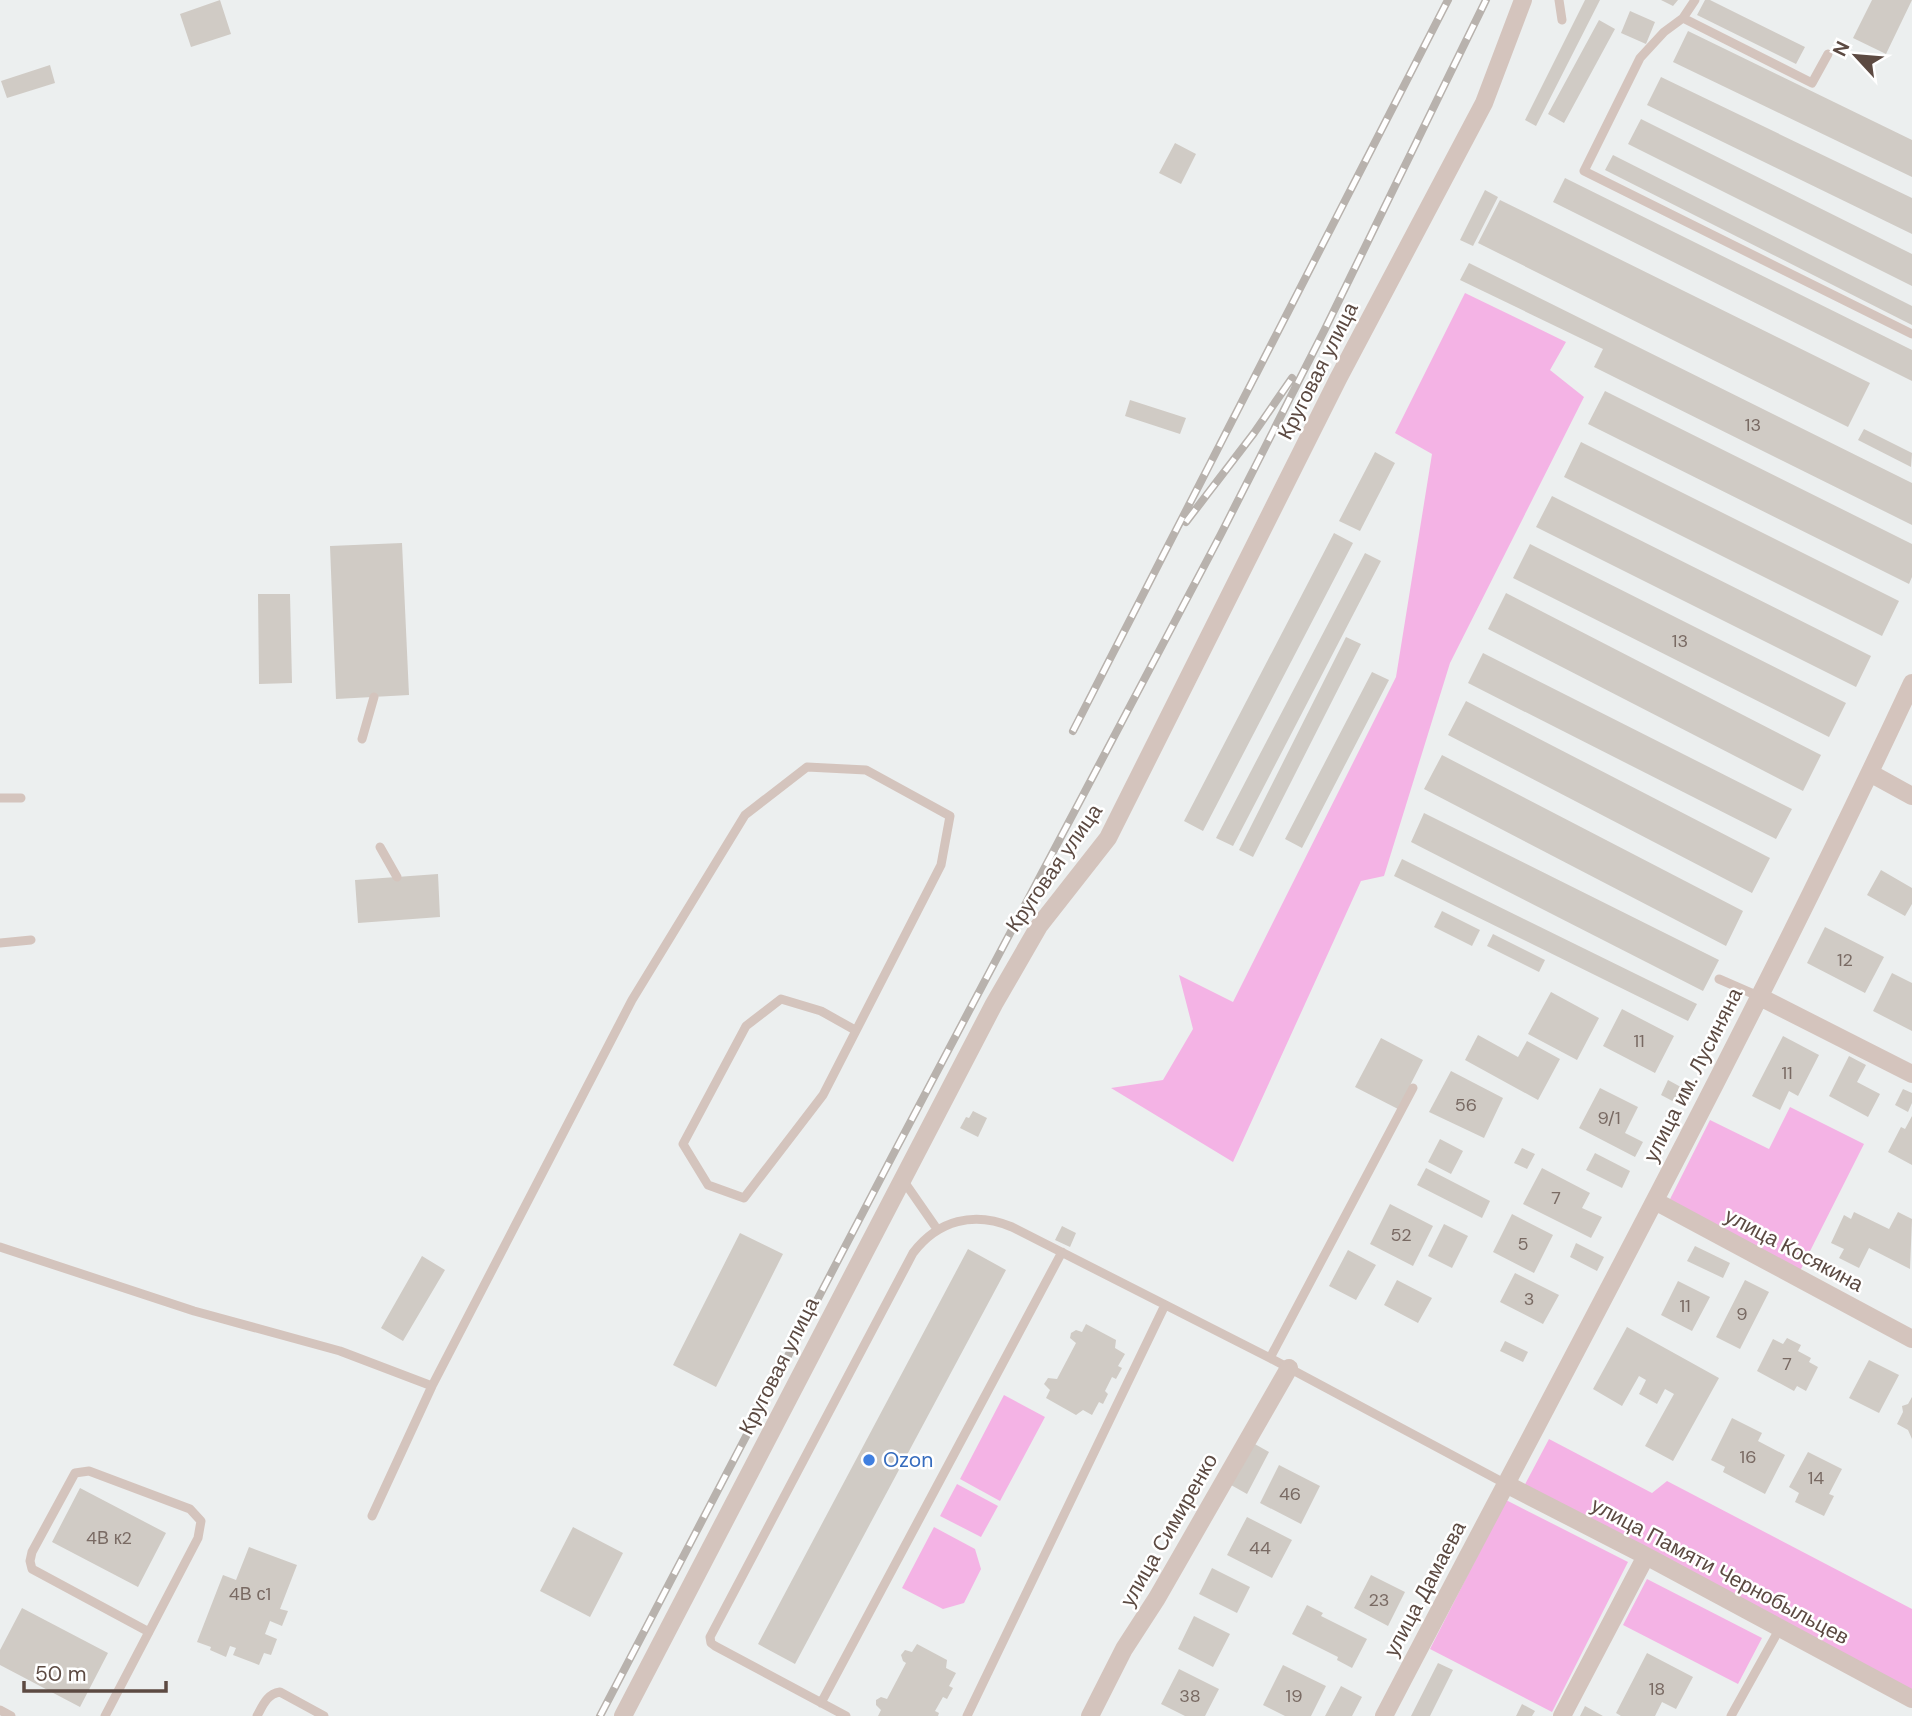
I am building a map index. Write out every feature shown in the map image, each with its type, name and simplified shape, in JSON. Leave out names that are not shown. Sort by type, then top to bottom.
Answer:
[{"type":"street","name":"Круговая улица","points":[[623,1716],[994,1004],[1039,926],[1108,838],[1338,379],[1485,103],[1523,0]]},
{"type":"street","name":"улица им. Лусиняна","points":[[1506,1484],[1655,1201],[1870,773],[1912,683]]},
{"type":"street","points":[[1870,773],[1912,796]]},
{"type":"street","points":[[1758,996],[1912,1074]]},
{"type":"street","name":"улица Косякина","points":[[1655,1201],[1912,1339]]},
{"type":"street","name":"улица Симиренко","points":[[1090,1716],[1124,1649],[1157,1598],[1289,1368]]},
{"type":"street","name":"улица Памяти Чернобыльцев","points":[[1506,1484],[1912,1699]]},
{"type":"street","name":"улица Дамаева","points":[[1384,1716],[1506,1484]]},
{"type":"street","points":[[1562,1716],[1646,1556]]},
{"type":"lane","points":[[1559,0],[1562,20]]},
{"type":"lane","points":[[1695,0],[1683,18],[1664,32],[1640,58],[1584,171],[1912,334]]},
{"type":"lane","points":[[1683,18],[1812,83],[1828,54]]},
{"type":"lane","points":[[362,739],[374,697]]},
{"type":"lane","points":[[372,1516],[432,1387],[632,1000],[745,815],[807,767],[866,770],[950,816],[941,865],[823,1095],[744,1198],[708,1185],[683,1144],[746,1026],[781,999],[821,1011],[855,1030]]},
{"type":"lane","points":[[0,798],[21,798]]},
{"type":"lane","points":[[380,847],[397,877]]},
{"type":"lane","points":[[0,943],[31,940]]},
{"type":"lane","points":[[1719,979],[1758,996]]},
{"type":"lane","points":[[1270,1358],[1413,1088]]},
{"type":"lane","points":[[902,1179],[937,1229]]},
{"type":"lane","points":[[846,1716],[715,1646],[710,1637],[913,1253],[937,1229],[959,1220],[986,1219],[1012,1227],[1270,1358],[1506,1484]]},
{"type":"lane","points":[[0,1247],[194,1311],[340,1351],[432,1387]]},
{"type":"lane","points":[[821,1703],[1062,1252]]},
{"type":"lane","points":[[967,1716],[1165,1305]]},
{"type":"lane","points":[[105,1716],[149,1632],[198,1538],[201,1521],[190,1509],[89,1471],[75,1473],[32,1552],[32,1569],[149,1632]]},
{"type":"lane","points":[[1731,1716],[1780,1628]]},
{"type":"lane","points":[[257,1716],[266,1699],[273,1693],[280,1692],[324,1716]]},
{"type":"lane","points":[[0,1710],[11,1716]]},
{"type":"shaded area","points":[[1465,293],[1566,342],[1550,370],[1584,397],[1450,663],[1384,876],[1361,881],[1233,1162],[1111,1088],[1163,1080],[1193,1029],[1179,975],[1233,1002],[1396,677],[1432,454],[1395,433]]},
{"type":"shaded area","points":[[1790,1107],[1864,1144],[1800,1271],[1667,1205],[1710,1120],[1769,1149]]},
{"type":"shaded area","points":[[1004,1395],[1045,1417],[1000,1501],[960,1479]]},
{"type":"shaded area","points":[[1549,1439],[1652,1493],[1667,1481],[1912,1609],[1912,1693],[1522,1490]]},
{"type":"shaded area","points":[[957,1484],[998,1506],[981,1537],[940,1516]]},
{"type":"shaded area","points":[[1506,1500],[1628,1562],[1552,1712],[1430,1649]]},
{"type":"shaded area","points":[[934,1527],[975,1549],[981,1569],[964,1603],[943,1609],[902,1588]]},
{"type":"shaded area","points":[[1647,1579],[1762,1638],[1738,1684],[1623,1625]]},
{"type":"building","points":[[220,0],[231,34],[191,47],[180,14]]},
{"type":"building","points":[[1585,0],[1600,0],[1536,126],[1525,120]]},
{"type":"building","points":[[1661,0],[1678,0],[1673,6]]},
{"type":"building","points":[[1705,0],[1710,0],[1805,47],[1796,64],[1697,15]]},
{"type":"building","points":[[1872,0],[1912,0],[1886,54],[1853,38]]},
{"type":"building","points":[[1630,11],[1655,22],[1646,44],[1621,33]]},
{"type":"building","points":[[1599,20],[1615,29],[1564,123],[1548,114]]},
{"type":"building","points":[[1688,31],[1912,140],[1912,177],[1673,62]]},
{"type":"building","points":[[50,65],[55,83],[7,98],[1,81]]},
{"type":"building","points":[[1661,77],[1912,198],[1912,234],[1647,105]]},
{"type":"building","points":[[1641,119],[1912,254],[1912,286],[1628,144]]},
{"type":"building","points":[[1175,143],[1196,154],[1181,184],[1159,173]]},
{"type":"building","points":[[1613,155],[1912,306],[1912,325],[1605,170]]},
{"type":"building","points":[[1565,178],[1912,350],[1912,381],[1553,202]]},
{"type":"building","points":[[1485,190],[1498,197],[1473,246],[1460,240]]},
{"type":"building","points":[[1500,200],[1870,383],[1848,427],[1478,243]]},
{"type":"building","points":[[1469,263],[1912,483],[1912,525],[1594,367],[1603,349],[1460,280]]},
{"type":"building","points":[[1605,391],[1912,544],[1912,577],[1909,584],[1588,424]]},
{"type":"building","points":[[1130,400],[1186,418],[1180,434],[1125,416]]},
{"type":"building","points":[[1864,429],[1912,453],[1911,467],[1858,440]]},
{"type":"building","points":[[1581,442],[1899,601],[1882,636],[1564,477]]},
{"type":"building","points":[[1375,452],[1395,463],[1360,531],[1339,521]]},
{"type":"building","points":[[1552,496],[1871,656],[1856,687],[1536,527]]},
{"type":"building","points":[[1334,533],[1353,543],[1203,831],[1184,821]]},
{"type":"building","points":[[402,543],[409,695],[336,699],[330,546]]},
{"type":"building","points":[[1530,544],[1846,703],[1829,737],[1513,578]]},
{"type":"building","points":[[1365,553],[1381,561],[1233,846],[1216,838]]},
{"type":"building","points":[[1506,593],[1821,755],[1803,791],[1488,629]]},
{"type":"building","points":[[258,594],[290,594],[292,683],[259,684]]},
{"type":"building","points":[[1346,637],[1361,644],[1253,857],[1239,850]]},
{"type":"building","points":[[1483,653],[1792,809],[1776,839],[1468,683]]},
{"type":"building","points":[[1372,672],[1389,680],[1302,848],[1285,839]]},
{"type":"building","points":[[1466,701],[1770,858],[1752,893],[1448,735]]},
{"type":"building","points":[[1442,755],[1743,911],[1726,946],[1424,789]]},
{"type":"building","points":[[1424,813],[1719,960],[1703,991],[1411,842]]},
{"type":"building","points":[[1402,859],[1697,1004],[1688,1021],[1394,876]]},
{"type":"building","points":[[1881,870],[1912,888],[1912,904],[1905,916],[1867,895]]},
{"type":"building","points":[[438,874],[440,917],[358,923],[355,880]]},
{"type":"building","points":[[1442,911],[1480,930],[1472,946],[1434,927]]},
{"type":"building","points":[[1825,927],[1884,957],[1865,993],[1807,963]]},
{"type":"building","points":[[1493,934],[1545,960],[1539,972],[1487,946]]},
{"type":"building","points":[[1892,973],[1912,983],[1912,1031],[1873,1011]]},
{"type":"building","points":[[1551,992],[1599,1018],[1577,1060],[1528,1034]]},
{"type":"building","points":[[1622,1009],[1674,1036],[1655,1073],[1603,1046]]},
{"type":"building","points":[[1478,1035],[1518,1057],[1527,1041],[1560,1059],[1538,1100],[1465,1060]]},
{"type":"building","points":[[1783,1036],[1819,1055],[1798,1096],[1789,1091],[1780,1110],[1752,1096]]},
{"type":"building","points":[[1381,1038],[1423,1060],[1398,1109],[1355,1087]]},
{"type":"building","points":[[1849,1056],[1866,1065],[1857,1082],[1880,1094],[1868,1117],[1829,1096]]},
{"type":"building","points":[[1451,1071],[1503,1098],[1484,1138],[1429,1112]]},
{"type":"building","points":[[1668,1080],[1690,1092],[1682,1106],[1661,1095]]},
{"type":"building","points":[[1600,1088],[1638,1107],[1625,1133],[1643,1142],[1635,1157],[1579,1128]]},
{"type":"building","points":[[1903,1089],[1912,1093],[1908,1112],[1895,1105]]},
{"type":"building","points":[[973,1111],[987,1118],[978,1137],[960,1128]]},
{"type":"building","points":[[1912,1116],[1912,1165],[1888,1152],[1901,1127],[1905,1129]]},
{"type":"building","points":[[1440,1139],[1463,1151],[1451,1174],[1428,1162]]},
{"type":"building","points":[[1522,1148],[1535,1154],[1527,1169],[1514,1163]]},
{"type":"building","points":[[1595,1153],[1630,1171],[1622,1188],[1586,1170]]},
{"type":"building","points":[[1426,1168],[1490,1201],[1482,1218],[1417,1185]]},
{"type":"building","points":[[1542,1168],[1590,1193],[1582,1208],[1602,1217],[1591,1238],[1523,1204]]},
{"type":"building","points":[[1390,1204],[1433,1226],[1413,1266],[1370,1244]]},
{"type":"building","points":[[1854,1212],[1889,1229],[1898,1212],[1912,1219],[1910,1269],[1869,1248],[1859,1268],[1839,1258],[1844,1249],[1831,1243],[1844,1215],[1851,1219]]},
{"type":"building","points":[[1512,1214],[1553,1235],[1534,1273],[1493,1252]]},
{"type":"building","points":[[1444,1224],[1468,1236],[1452,1268],[1428,1256]]},
{"type":"building","points":[[1062,1226],[1076,1233],[1070,1247],[1055,1240]]},
{"type":"building","points":[[740,1233],[783,1254],[716,1387],[673,1365]]},
{"type":"building","points":[[1576,1243],[1604,1257],[1597,1271],[1570,1257]]},
{"type":"building","points":[[1695,1246],[1730,1263],[1723,1278],[1687,1261]]},
{"type":"building","points":[[968,1249],[1006,1270],[795,1664],[758,1644]]},
{"type":"building","points":[[1348,1250],[1376,1265],[1356,1300],[1329,1286]]},
{"type":"building","points":[[422,1256],[445,1270],[403,1341],[381,1328]]},
{"type":"building","points":[[1515,1273],[1559,1295],[1543,1324],[1500,1302]]},
{"type":"building","points":[[1397,1280],[1432,1298],[1418,1323],[1384,1305]]},
{"type":"building","points":[[1745,1280],[1769,1292],[1740,1349],[1716,1337]]},
{"type":"building","points":[[1678,1281],[1710,1297],[1692,1331],[1661,1315]]},
{"type":"building","points":[[1086,1324],[1116,1340],[1115,1348],[1125,1354],[1118,1366],[1122,1368],[1116,1379],[1112,1377],[1105,1391],[1108,1394],[1103,1404],[1099,1402],[1092,1415],[1083,1410],[1076,1415],[1046,1398],[1050,1390],[1044,1384],[1048,1378],[1057,1379],[1076,1343],[1070,1338],[1071,1333],[1076,1330],[1082,1332]]},
{"type":"building","points":[[1627,1327],[1719,1378],[1673,1461],[1645,1446],[1674,1394],[1665,1389],[1657,1404],[1639,1394],[1646,1380],[1639,1376],[1622,1406],[1593,1389]]},
{"type":"building","points":[[1787,1338],[1801,1345],[1798,1351],[1811,1358],[1809,1362],[1818,1367],[1806,1391],[1797,1386],[1794,1391],[1757,1371],[1773,1339],[1783,1344]]},
{"type":"building","points":[[1505,1341],[1528,1352],[1523,1362],[1500,1351]]},
{"type":"building","points":[[1869,1360],[1899,1375],[1879,1413],[1849,1398]]},
{"type":"building","points":[[1912,1397],[1912,1439],[1908,1430],[1897,1424],[1903,1412],[1902,1406],[1908,1404]]},
{"type":"building","points":[[1732,1418],[1762,1433],[1758,1441],[1785,1455],[1765,1494],[1723,1472],[1725,1467],[1711,1460]]},
{"type":"building","points":[[1253,1443],[1269,1452],[1247,1494],[1231,1485]]},
{"type":"building","points":[[1808,1452],[1842,1469],[1829,1494],[1834,1496],[1824,1516],[1795,1502],[1799,1493],[1789,1487]]},
{"type":"building","points":[[1279,1465],[1320,1486],[1301,1524],[1260,1503]]},
{"type":"building","points":[[80,1488],[166,1533],[138,1587],[52,1542]]},
{"type":"building","points":[[1247,1517],[1292,1540],[1272,1578],[1227,1555]]},
{"type":"building","points":[[573,1527],[623,1553],[590,1617],[540,1591]]},
{"type":"building","points":[[249,1547],[297,1565],[280,1609],[288,1611],[282,1626],[270,1621],[265,1634],[277,1639],[271,1655],[264,1653],[259,1665],[233,1655],[236,1648],[230,1646],[226,1657],[197,1642],[223,1575],[236,1580]]},
{"type":"building","points":[[1212,1568],[1250,1587],[1237,1613],[1199,1594]]},
{"type":"building","points":[[1371,1575],[1405,1592],[1388,1626],[1354,1608]]},
{"type":"building","points":[[1307,1605],[1323,1613],[1321,1616],[1367,1639],[1352,1668],[1337,1660],[1338,1657],[1292,1634]]},
{"type":"building","points":[[22,1608],[108,1653],[80,1707],[0,1665],[0,1650]]},
{"type":"building","points":[[1194,1616],[1230,1634],[1213,1667],[1178,1649]]},
{"type":"building","points":[[917,1644],[947,1660],[946,1668],[956,1673],[949,1686],[953,1688],[947,1699],[943,1697],[935,1711],[939,1713],[938,1716],[878,1716],[881,1710],[876,1705],[876,1700],[881,1697],[887,1699],[906,1663],[901,1655],[905,1650],[912,1652]]},
{"type":"building","points":[[1647,1653],[1693,1677],[1676,1709],[1662,1702],[1655,1716],[1621,1716],[1616,1713]]},
{"type":"building","points":[[1438,1663],[1453,1670],[1430,1716],[1411,1716]]},
{"type":"building","points":[[1283,1665],[1326,1686],[1311,1716],[1285,1716],[1263,1705]]},
{"type":"building","points":[[1179,1669],[1219,1689],[1205,1716],[1185,1716],[1161,1704]]},
{"type":"building","points":[[1341,1686],[1362,1697],[1352,1716],[1325,1716]]},
{"type":"building","points":[[1522,1704],[1535,1711],[1532,1716],[1516,1716]]},
{"type":"building","points":[[1585,1706],[1603,1716],[1580,1716]]},
{"type":"railway","points":[[1073,731],[1448,0]]},
{"type":"railway","points":[[600,1716],[1221,534],[1486,0]]},
{"type":"railway","points":[[1186,522],[1292,378]]},
{"type":"place","name":"Ozon","points":[[869,1460]]}]
